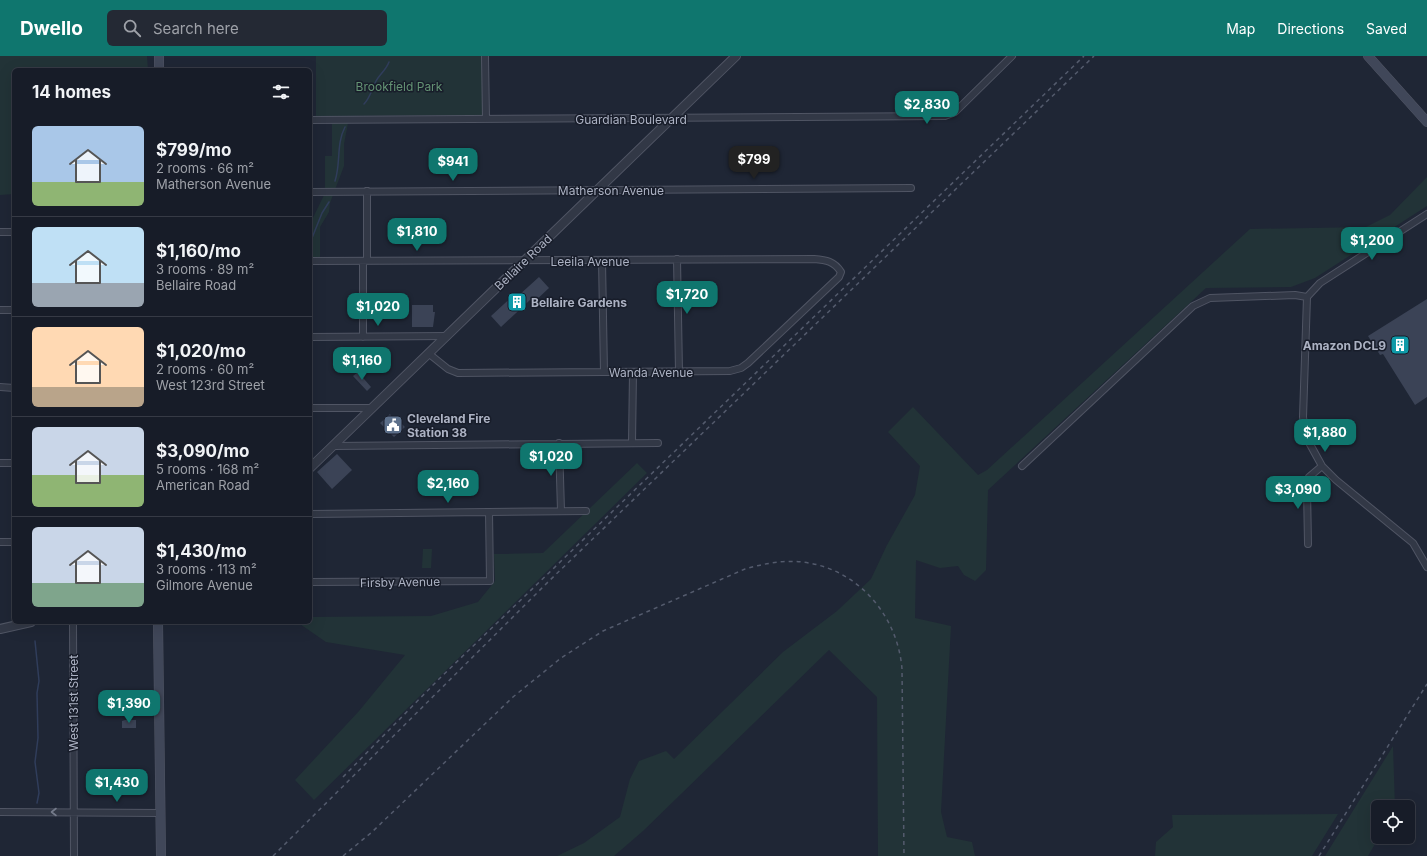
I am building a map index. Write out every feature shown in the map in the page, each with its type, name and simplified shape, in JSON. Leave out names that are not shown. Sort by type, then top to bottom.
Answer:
[{"type":"main road","points":[[159,56],[159,68]]},
{"type":"main road","points":[[1368,56],[1427,122]]},
{"type":"main road","points":[[158,624],[161,856]]},
{"type":"street","points":[[484,56],[486,119]]},
{"type":"street","name":"Bellaire Road","points":[[312,466],[736,56]]},
{"type":"street","name":"Guardian Boulevard","points":[[312,120],[671,119],[943,116],[951,114],[1012,56]]},
{"type":"street","name":"Matherson Avenue","points":[[312,192],[911,188]]},
{"type":"street","points":[[363,337],[367,191]]},
{"type":"street","points":[[1427,214],[1320,283],[1307,297],[1303,417],[1306,437],[1322,466],[1336,480],[1413,543],[1427,567]]},
{"type":"street","points":[[0,232],[12,232]]},
{"type":"street","name":"Leeila Avenue","points":[[312,261],[814,259],[836,264],[841,272]]},
{"type":"street","points":[[677,260],[679,372]]},
{"type":"street","points":[[602,261],[604,372]]},
{"type":"street","name":"Wanda Avenue","points":[[428,353],[448,369],[458,373],[730,371],[748,364],[834,281],[841,272]]},
{"type":"street","points":[[1022,466],[1193,306],[1210,298],[1296,295],[1307,297]]},
{"type":"street","points":[[0,310],[12,310]]},
{"type":"street","points":[[312,337],[447,336]]},
{"type":"street","points":[[632,443],[633,372]]},
{"type":"street","points":[[0,387],[12,388]]},
{"type":"street","points":[[312,408],[371,408]]},
{"type":"street","points":[[559,443],[561,511]]},
{"type":"street","points":[[334,446],[658,443]]},
{"type":"street","points":[[0,463],[12,464]]},
{"type":"street","points":[[1308,544],[1307,489],[1309,477],[1322,466]]},
{"type":"street","points":[[312,514],[586,511]]},
{"type":"street","name":"Firsby Avenue","points":[[312,582],[490,581],[489,512]]},
{"type":"street","points":[[0,542],[12,542]]},
{"type":"street","points":[[0,628],[21,624]]},
{"type":"street","name":"West 131st Street","points":[[73,624],[74,856]]},
{"type":"street","points":[[0,812],[161,813]]},
{"type":"green space","points":[[0,56],[147,56],[148,68],[12,68],[12,194],[0,195]]},
{"type":"green space","name":"Brookfield Park","points":[[316,56],[482,56],[483,115],[316,116]]},
{"type":"green space","points":[[332,123],[348,123],[344,144],[344,166],[330,203],[329,212],[320,227],[320,258],[312,258],[312,220],[325,193],[325,156],[332,156]]},
{"type":"green space","points":[[1427,177],[1427,206],[1315,278],[1291,287],[1206,288],[988,490],[986,570],[975,581],[964,575],[958,566],[940,568],[916,560],[915,618],[951,626],[941,812],[947,837],[972,842],[975,856],[878,856],[877,697],[829,650],[643,831],[614,856],[557,856],[584,843],[620,817],[630,779],[639,761],[666,751],[674,759],[783,652],[837,611],[871,579],[887,545],[915,495],[920,466],[888,432],[913,407],[978,475],[987,470],[1250,229],[1366,227],[1390,215]]},
{"type":"green space","points":[[637,463],[647,473],[314,800],[295,780],[359,711],[405,655],[326,642],[300,624],[312,624],[312,617],[431,616],[478,602],[495,581],[494,554],[543,553]]},
{"type":"green space","points":[[423,549],[432,549],[431,568],[422,568]]},
{"type":"green space","points":[[1393,746],[1395,800],[1371,800],[1371,844],[1375,844],[1368,856],[1325,856]]},
{"type":"green space","points":[[1338,814],[1312,856],[1155,856],[1156,842],[1173,827],[1172,815]]},
{"type":"building","name":"Bellaire Gardens","points":[[539,277],[549,288],[533,303],[530,300],[501,327],[491,316],[516,293],[518,296]]},
{"type":"building","name":"Amazon DCL9","points":[[1427,299],[1427,397],[1415,405],[1383,354],[1380,355],[1368,336]]},
{"type":"building","points":[[412,305],[433,305],[433,312],[435,312],[433,327],[412,327]]},
{"type":"building","points":[[358,372],[371,387],[367,391],[353,376]]},
{"type":"building","name":"Cleveland Fire Station 38","points":[[390,414],[393,419],[395,417],[405,427],[394,437],[380,423]]},
{"type":"building","points":[[337,454],[352,470],[332,489],[317,472]]},
{"type":"building","points":[[136,720],[136,728],[122,728],[122,721]]},
{"type":"waterway","points":[[364,104],[376,81],[389,62]]},
{"type":"waterway","points":[[335,181],[338,167],[340,140],[345,127]]},
{"type":"waterway","points":[[312,238],[322,213],[329,202]]},
{"type":"waterway","points":[[35,641],[39,681],[37,693],[38,738],[35,762],[39,793],[37,803]]},
{"type":"railway","points":[[343,777],[439,679],[1084,56]]},
{"type":"railway","points":[[273,856],[548,582],[1094,56]]},
{"type":"railway","points":[[343,856],[372,832],[513,697],[561,658],[603,631],[745,569],[769,563],[793,561],[828,568],[845,576],[874,600],[885,615],[893,632],[899,650],[902,669],[904,856]]},
{"type":"railway","points":[[1319,856],[1427,684]]},
{"type":"place","name":"Bellaire Gardens","points":[[517,302]]},
{"type":"place","name":"Amazon DCL9","points":[[1400,345]]},
{"type":"place","name":"Cleveland Fire Station 38","points":[[393,425]]}]
